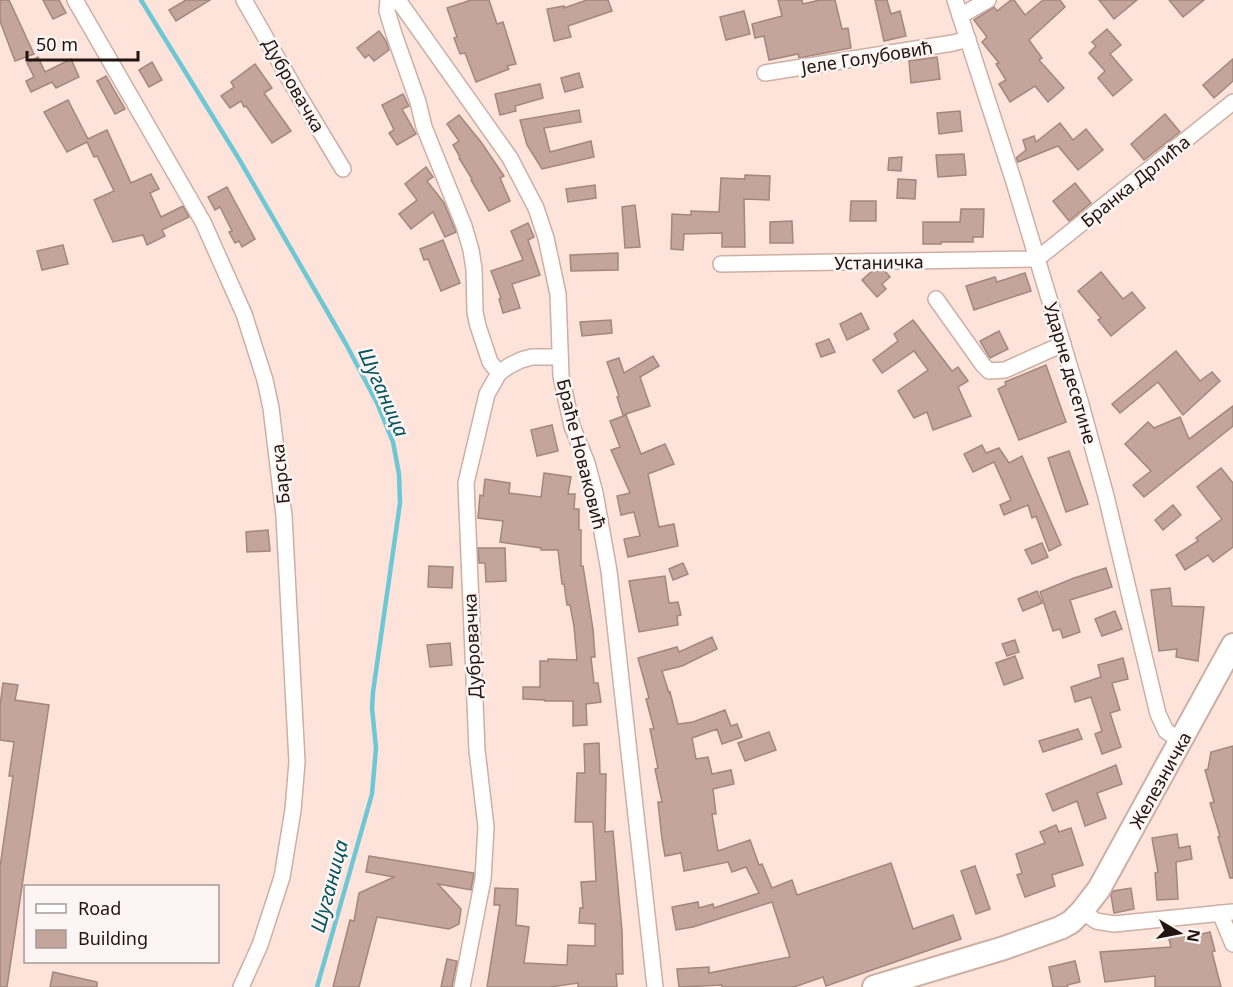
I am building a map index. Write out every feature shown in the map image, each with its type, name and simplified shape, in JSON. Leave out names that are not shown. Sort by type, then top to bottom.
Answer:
[{"type":"main road","name":"Железничка","points":[[874,987],[1036,937],[1071,922],[1082,912],[1099,889],[1233,645]]},
{"type":"street","name":"Барска","points":[[75,0],[203,222],[244,314],[265,380],[271,408],[284,516],[297,762],[293,810],[282,877],[260,945],[241,987]]},
{"type":"street","name":"Дубровачка","points":[[244,0],[343,170]]},
{"type":"street","points":[[388,0],[387,11],[418,102],[424,127],[466,234],[474,269],[475,312],[490,362],[499,373],[521,360],[532,357],[560,357]]},
{"type":"street","name":"Браће Новаковић","points":[[398,0],[510,158],[536,208],[546,238],[558,294],[561,376],[572,426],[587,463],[595,493],[609,571],[655,987]]},
{"type":"street","name":"Ударне десетине","points":[[955,0],[1063,344],[1106,496],[1158,714],[1166,731],[1181,741]]},
{"type":"street","points":[[960,16],[988,0]]},
{"type":"street","name":"Јеле Голубовић","points":[[765,73],[968,39]]},
{"type":"street","name":"Бранка Дрлића","points":[[1037,259],[1233,102]]},
{"type":"street","name":"Устаничка","points":[[721,264],[1037,259]]},
{"type":"street","points":[[936,299],[982,365],[989,371],[1005,370],[1063,344]]},
{"type":"street","name":"Дубровачка","points":[[462,987],[483,879],[486,827],[477,750],[466,483],[484,402],[499,373]]},
{"type":"street","points":[[1082,912],[1095,921],[1114,924],[1227,912],[1233,944]]},
{"type":"building","points":[[0,0],[9,0],[34,54],[15,61],[0,21]]},
{"type":"building","points":[[43,0],[59,0],[66,13],[53,19]]},
{"type":"building","points":[[186,0],[210,0],[176,21],[169,10]]},
{"type":"building","points":[[471,0],[489,0],[497,24],[503,22],[516,64],[507,66],[509,69],[476,82],[465,53],[460,54],[447,8]]},
{"type":"building","points":[[587,0],[608,0],[612,11],[568,26],[571,37],[554,41],[547,9],[564,6],[564,8]]},
{"type":"building","points":[[778,0],[802,0],[803,4],[820,0],[835,0],[842,29],[848,28],[851,48],[799,58],[798,54],[769,60],[764,36],[755,38],[752,24],[782,16]]},
{"type":"building","points":[[875,0],[887,0],[891,14],[900,11],[906,36],[884,41]]},
{"type":"building","points":[[1014,0],[1025,15],[1043,0],[1060,0],[1065,7],[1029,40],[1042,58],[1039,60],[1064,88],[1048,102],[1035,86],[1010,102],[999,84],[1006,80],[996,64],[999,63],[982,42],[987,37],[974,20],[994,7],[997,11]]},
{"type":"building","points":[[1099,0],[1137,0],[1114,19]]},
{"type":"building","points":[[1169,0],[1204,0],[1183,17]]},
{"type":"building","points":[[744,11],[750,34],[726,40],[720,17]]},
{"type":"building","points":[[1107,29],[1121,45],[1110,54],[1132,80],[1113,96],[1098,78],[1105,71],[1089,53],[1096,46],[1092,42]]},
{"type":"building","points":[[379,31],[389,50],[374,61],[369,55],[365,58],[357,48]]},
{"type":"building","points":[[38,57],[45,72],[71,59],[79,77],[56,88],[52,82],[31,92],[26,81],[34,77],[27,63]]},
{"type":"building","points":[[937,57],[940,79],[911,83],[909,61]]},
{"type":"building","points":[[1233,59],[1233,81],[1214,98],[1203,85]]},
{"type":"building","points":[[152,62],[162,80],[149,87],[139,70]]},
{"type":"building","points":[[255,64],[272,88],[264,93],[291,131],[272,143],[241,101],[230,108],[221,96],[234,87],[231,82]]},
{"type":"building","points":[[579,73],[583,87],[565,92],[561,78]]},
{"type":"building","points":[[106,76],[125,109],[115,114],[97,81]]},
{"type":"building","points":[[540,84],[543,98],[515,106],[516,111],[500,115],[495,94]]},
{"type":"building","points":[[403,94],[409,106],[402,109],[416,134],[397,145],[389,133],[394,130],[382,105]]},
{"type":"building","points":[[68,100],[88,139],[107,130],[131,183],[151,174],[159,189],[150,193],[161,217],[183,206],[189,217],[162,230],[165,236],[147,245],[143,235],[113,242],[94,200],[114,191],[97,156],[94,157],[87,142],[67,152],[44,112]]},
{"type":"building","points":[[579,110],[581,122],[544,128],[550,152],[591,141],[594,157],[542,169],[527,145],[520,120]]},
{"type":"building","points":[[960,111],[962,131],[939,134],[937,113]]},
{"type":"building","points":[[1165,114],[1180,132],[1144,160],[1131,144]]},
{"type":"building","points":[[459,115],[504,176],[500,178],[510,201],[489,211],[453,145],[459,141],[447,124]]},
{"type":"building","points":[[1060,123],[1073,140],[1086,129],[1103,150],[1078,170],[1058,146],[1018,162],[1016,158],[1026,150],[1023,140],[1034,136],[1036,142]]},
{"type":"building","points":[[964,154],[966,175],[938,177],[936,155]]},
{"type":"building","points":[[902,157],[901,171],[888,170],[889,158]]},
{"type":"building","points":[[426,167],[433,177],[427,181],[444,203],[456,232],[445,237],[433,212],[411,229],[399,214],[417,200],[405,184]]},
{"type":"building","points":[[745,175],[770,176],[769,200],[744,199],[745,247],[722,247],[722,233],[684,234],[683,250],[671,249],[672,214],[691,215],[691,211],[719,212],[721,178],[745,179]]},
{"type":"building","points":[[898,179],[916,180],[915,199],[897,198]]},
{"type":"building","points":[[1075,183],[1091,203],[1069,221],[1053,201]]},
{"type":"building","points":[[595,185],[596,198],[568,202],[566,189]]},
{"type":"building","points":[[227,187],[255,239],[242,247],[239,241],[235,243],[229,232],[232,231],[220,207],[215,210],[208,197]]},
{"type":"building","points":[[851,201],[876,201],[876,221],[850,221]]},
{"type":"building","points":[[635,205],[640,247],[625,248],[622,207]]},
{"type":"building","points":[[961,209],[984,209],[983,237],[973,237],[973,242],[923,244],[923,222],[960,222]]},
{"type":"building","points":[[792,221],[793,243],[770,243],[770,222]]},
{"type":"building","points":[[528,223],[534,237],[528,240],[540,275],[512,284],[520,308],[503,313],[499,299],[501,298],[491,271],[523,260],[511,231]]},
{"type":"building","points":[[443,240],[460,283],[441,291],[428,259],[424,260],[420,249]]},
{"type":"building","points":[[63,245],[68,264],[42,270],[37,251]]},
{"type":"building","points":[[618,253],[618,270],[571,271],[570,255]]},
{"type":"building","points":[[872,271],[885,271],[890,277],[882,284],[886,289],[877,297],[862,280]]},
{"type":"building","points":[[1101,272],[1123,299],[1132,292],[1145,308],[1111,336],[1098,320],[1101,318],[1078,291]]},
{"type":"building","points":[[1025,273],[1031,291],[974,310],[966,286],[995,277],[997,282]]},
{"type":"building","points":[[861,313],[869,329],[847,340],[840,324]]},
{"type":"building","points":[[611,320],[612,333],[582,336],[580,322]]},
{"type":"building","points":[[913,320],[952,371],[958,367],[968,381],[958,387],[971,416],[933,430],[927,412],[914,418],[898,391],[928,370],[914,351],[882,373],[873,360],[898,341],[894,334]]},
{"type":"building","points":[[999,331],[1008,349],[990,358],[980,341]]},
{"type":"building","points":[[829,339],[835,352],[821,357],[816,344]]},
{"type":"building","points":[[1176,351],[1200,381],[1212,372],[1220,381],[1183,415],[1158,382],[1120,413],[1112,404]]},
{"type":"building","points":[[653,356],[659,366],[640,377],[650,406],[623,415],[607,362],[619,358],[624,373]]},
{"type":"building","points":[[1046,365],[1066,422],[1019,440],[998,389],[1006,385],[1005,382]]},
{"type":"building","points":[[1233,406],[1233,426],[1144,497],[1133,485],[1151,471],[1125,444],[1148,422],[1154,428],[1180,417],[1189,439]]},
{"type":"building","points":[[626,415],[641,454],[665,444],[674,464],[648,474],[659,527],[674,524],[678,546],[628,557],[624,539],[640,536],[634,512],[621,515],[617,496],[630,493],[611,450],[620,447],[610,421]]},
{"type":"building","points":[[552,425],[558,451],[537,456],[531,430]]},
{"type":"building","points":[[982,445],[986,453],[999,448],[1009,463],[1022,456],[1061,545],[1049,551],[1036,516],[1032,518],[1028,505],[1004,515],[1000,505],[1011,500],[994,462],[973,472],[964,454]]},
{"type":"building","points":[[1069,451],[1088,504],[1066,512],[1048,458]]},
{"type":"building","points":[[1221,468],[1233,483],[1233,547],[1213,562],[1208,555],[1185,570],[1176,555],[1198,541],[1196,538],[1222,519],[1197,487]]},
{"type":"building","points":[[544,473],[571,477],[568,494],[575,494],[574,509],[579,509],[581,566],[583,566],[593,629],[595,657],[591,657],[594,683],[598,683],[601,702],[586,704],[587,725],[573,726],[573,701],[523,699],[523,687],[540,687],[540,661],[577,660],[574,626],[570,605],[567,605],[564,584],[562,584],[558,550],[541,550],[541,548],[500,542],[503,521],[478,518],[480,495],[483,496],[485,479],[510,483],[509,493],[541,497]]},
{"type":"building","points":[[1173,505],[1181,515],[1163,530],[1155,520]]},
{"type":"building","points":[[268,530],[270,551],[247,552],[246,532]]},
{"type":"building","points":[[1042,543],[1048,557],[1032,564],[1025,550]]},
{"type":"building","points":[[478,548],[505,548],[506,581],[486,582],[485,563],[479,563]]},
{"type":"building","points":[[683,563],[688,574],[673,580],[669,569]]},
{"type":"building","points":[[429,566],[453,567],[452,588],[428,587]]},
{"type":"building","points":[[1106,568],[1112,587],[1070,600],[1080,632],[1063,638],[1060,629],[1053,631],[1040,592]]},
{"type":"building","points":[[665,576],[669,603],[678,602],[681,615],[677,616],[678,625],[639,632],[629,581]]},
{"type":"building","points":[[1170,588],[1172,606],[1204,607],[1198,661],[1176,657],[1177,649],[1159,651],[1151,590]]},
{"type":"building","points":[[1037,591],[1042,603],[1023,611],[1018,599]]},
{"type":"building","points":[[1115,611],[1122,629],[1102,636],[1095,619]]},
{"type":"building","points":[[712,637],[717,649],[682,666],[662,671],[678,724],[693,722],[725,710],[731,726],[737,724],[742,737],[722,744],[717,729],[692,738],[696,759],[708,757],[712,774],[731,770],[734,784],[713,789],[716,814],[712,814],[718,851],[750,840],[759,865],[762,864],[772,888],[792,880],[797,895],[891,863],[913,929],[953,915],[961,939],[826,986],[823,977],[794,987],[722,987],[722,985],[679,987],[677,969],[709,967],[709,973],[790,957],[772,902],[693,927],[676,930],[672,907],[698,902],[699,908],[713,904],[714,908],[759,893],[746,867],[732,872],[728,862],[684,871],[681,853],[665,856],[658,802],[662,802],[655,769],[658,768],[650,729],[654,729],[646,699],[649,698],[638,658],[677,647],[679,652]]},
{"type":"building","points":[[1015,640],[1019,652],[1007,656],[1002,644]]},
{"type":"building","points":[[450,643],[452,665],[430,667],[427,645]]},
{"type":"building","points":[[1015,656],[1023,678],[1004,685],[996,663]]},
{"type":"building","points":[[1123,658],[1128,679],[1112,683],[1120,710],[1110,713],[1121,747],[1102,754],[1095,734],[1102,731],[1091,697],[1075,702],[1071,687],[1101,677],[1098,665]]},
{"type":"building","points":[[3,683],[18,685],[15,700],[49,705],[7,987],[0,987],[0,867],[13,776],[9,776],[14,742],[0,740]]},
{"type":"building","points":[[1078,729],[1082,739],[1043,752],[1039,741]]},
{"type":"building","points":[[769,732],[776,750],[745,761],[738,743]]},
{"type":"building","points":[[599,743],[600,774],[606,774],[605,832],[613,831],[622,931],[623,974],[616,974],[617,987],[578,987],[578,983],[550,987],[487,987],[500,905],[494,905],[495,888],[518,889],[516,925],[529,927],[524,963],[567,965],[568,945],[595,946],[595,924],[579,923],[580,908],[583,908],[581,882],[596,881],[593,822],[575,822],[577,773],[585,773],[584,744]]},
{"type":"building","points":[[1233,746],[1233,878],[1230,878],[1210,803],[1214,802],[1205,770],[1208,769],[1211,752]]},
{"type":"building","points":[[1116,765],[1122,784],[1097,793],[1106,818],[1085,826],[1077,801],[1053,811],[1046,794]]},
{"type":"building","points":[[1056,825],[1059,832],[1071,828],[1083,865],[1052,875],[1055,886],[1025,897],[1017,875],[1022,873],[1016,854],[1045,843],[1040,832]]},
{"type":"building","points":[[1177,834],[1179,848],[1190,846],[1192,859],[1176,862],[1178,899],[1157,900],[1155,873],[1158,872],[1152,838]]},
{"type":"building","points":[[369,856],[474,873],[471,890],[438,884],[461,909],[459,924],[449,929],[377,917],[359,987],[333,987],[350,920],[354,921],[359,893],[394,877],[366,872]]},
{"type":"building","points":[[975,866],[990,909],[976,914],[961,871]]},
{"type":"building","points":[[1131,888],[1134,909],[1114,913],[1111,895],[1113,891]]},
{"type":"building","points":[[1210,932],[1215,951],[1212,952],[1221,987],[1155,987],[1155,976],[1105,982],[1100,952],[1171,947],[1169,939],[1185,934],[1186,938]]},
{"type":"building","points":[[447,959],[457,961],[452,987],[441,987]]},
{"type":"building","points":[[1075,961],[1080,982],[1067,985],[1068,987],[1053,987],[1049,967]]},
{"type":"building","points":[[53,972],[97,982],[97,987],[50,987]]},
{"type":"waterway","name":"Шуганица","points":[[141,0],[239,159],[346,344],[377,403],[393,442],[399,474],[400,503],[373,692],[372,708],[376,748],[372,794],[317,987]]}]
